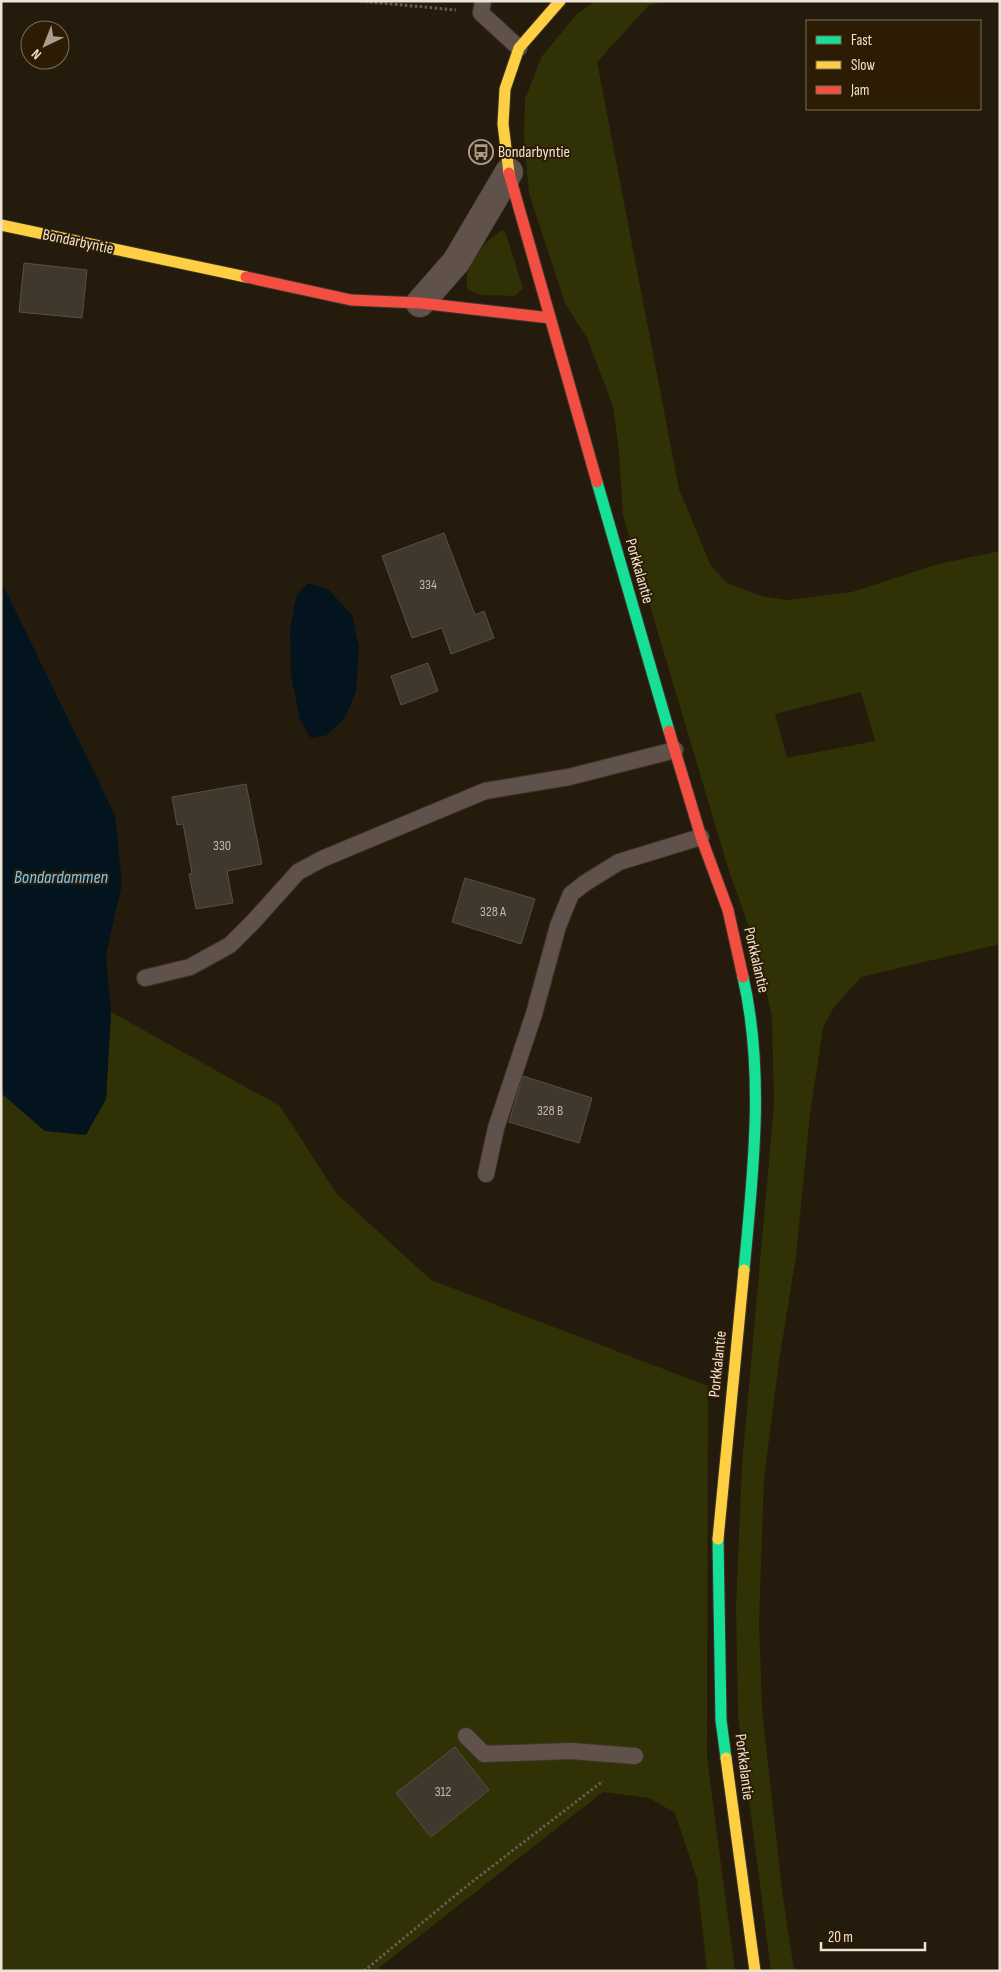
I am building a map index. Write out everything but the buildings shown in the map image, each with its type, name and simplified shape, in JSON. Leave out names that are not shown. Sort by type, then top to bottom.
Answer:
[{"type":"street","name":"Porkkalantie","points":[[560,1],[519,48],[505,89],[504,124],[509,172],[628,593],[701,837],[728,910],[749,1002],[757,1099],[751,1198],[717,1549],[721,1720],[755,1971]]},
{"type":"street","points":[[420,303],[456,262],[509,172]]},
{"type":"street","name":"Bondarbyntie","points":[[1,225],[351,300],[420,303],[550,318]]},
{"type":"lane","points":[[482,7],[519,48]]},
{"type":"lane","points":[[145,978],[190,968],[230,945],[298,872],[322,859],[485,791],[569,777],[675,750]]},
{"type":"lane","points":[[486,1174],[496,1128],[534,1014],[558,926],[571,894],[585,883],[620,862],[701,837]]},
{"type":"lane","points":[[466,1736],[484,1754],[571,1751],[635,1756]]},
{"type":"path","points":[[360,1],[482,7]]},
{"type":"path","points":[[364,1971],[468,1885],[635,1756]]},
{"type":"shaded area","points":[[596,1],[668,1],[649,5],[597,62],[679,489],[711,566],[727,583],[761,596],[787,600],[852,592],[938,564],[1000,551],[1000,944],[861,977],[834,1007],[823,1028],[810,1113],[796,1256],[779,1361],[764,1479],[759,1622],[762,1710],[782,1890],[794,1971],[771,1971],[738,1715],[736,1607],[742,1465],[774,1104],[772,1016],[755,944],[728,868],[623,515],[619,452],[613,406],[587,338],[565,303],[529,193],[524,138],[525,99],[542,56],[577,14]],"holes":[[[861,692],[875,741],[787,758],[775,714]]]},
{"type":"shaded area","points":[[501,231],[505,231],[523,288],[515,296],[481,295],[468,290],[467,281],[470,264],[480,249]]},
{"type":"shaded area","points":[[111,1012],[280,1106],[336,1193],[431,1280],[708,1386],[707,1757],[735,1971],[707,1971],[697,1879],[675,1813],[649,1798],[603,1792],[375,1971],[1,1971],[1,1093],[45,1131],[106,1099]]},
{"type":"water","name":"Bondardammen","points":[[1,581],[115,815],[122,884],[106,954],[111,1012],[106,1099],[86,1135],[45,1131],[1,1093]]},
{"type":"water","points":[[308,583],[329,590],[352,615],[359,647],[356,691],[345,718],[327,735],[311,738],[300,720],[291,676],[290,628],[297,594]]},
{"type":"traffic: fast","points":[[597,482],[669,731]]},
{"type":"traffic: fast","points":[[743,977],[750,1013],[755,1086],[751,1197],[744,1270]]},
{"type":"traffic: fast","points":[[718,1539],[721,1720],[726,1758]]},
{"type":"traffic: slow","points":[[509,173],[503,124],[505,89],[519,48],[560,1]]},
{"type":"traffic: slow","points":[[1,225],[246,277]]},
{"type":"traffic: slow","points":[[718,1539],[744,1270]]},
{"type":"traffic: slow","points":[[726,1758],[755,1971]]},
{"type":"traffic: jam","points":[[509,173],[597,482]]},
{"type":"traffic: jam","points":[[246,277],[351,300],[420,303],[550,318]]},
{"type":"traffic: jam","points":[[669,731],[701,837],[728,910],[743,977]]},
{"type":"place","name":"Bondarbyntie","points":[[481,152]]}]
